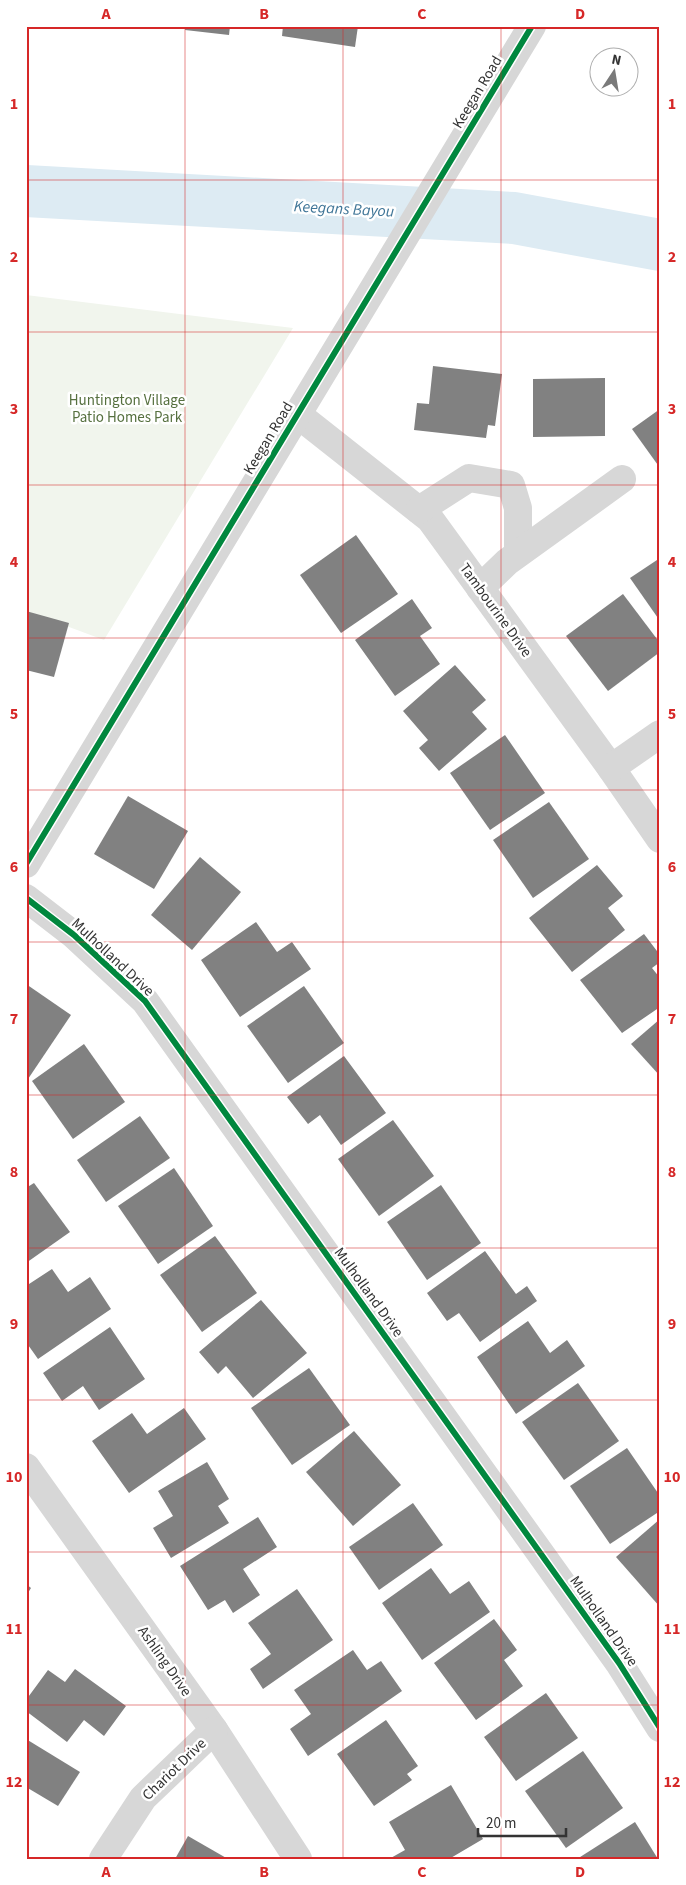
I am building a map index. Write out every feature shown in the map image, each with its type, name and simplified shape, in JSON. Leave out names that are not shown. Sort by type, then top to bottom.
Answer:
[{"type":"street","name":"Keegan Road","points":[[26,864],[532,26]]},
{"type":"street","name":"Tambourine Drive","points":[[297,414],[430,519],[611,768],[660,839]]},
{"type":"street","points":[[419,510],[469,478],[511,485],[518,508],[518,554]]},
{"type":"street","points":[[480,588],[518,554],[622,479]]},
{"type":"street","points":[[611,768],[660,734]]},
{"type":"street","name":"Mulholland Drive","points":[[26,898],[74,935],[145,1001],[619,1663],[660,1728]]},
{"type":"street","name":"Ashling Drive","points":[[26,1466],[214,1730],[298,1859]]},
{"type":"street","name":"Chariot Drive","points":[[103,1859],[143,1798],[214,1730]]},
{"type":"green space","name":"Huntington Village Patio Homes Park","points":[[26,295],[293,328],[104,640],[26,611]]},
{"type":"building","points":[[186,26],[230,26],[229,35],[185,30]]},
{"type":"building","points":[[283,26],[358,26],[355,47],[282,36]]},
{"type":"building","points":[[433,366],[502,374],[495,426],[488,425],[486,438],[414,430],[417,403],[429,404]]},
{"type":"building","points":[[605,378],[605,436],[533,437],[533,379]]},
{"type":"building","points":[[660,409],[660,468],[632,429]]},
{"type":"building","points":[[356,535],[398,594],[341,633],[300,575]]},
{"type":"building","points":[[660,558],[660,621],[630,578]]},
{"type":"building","points":[[623,594],[660,643],[660,652],[608,691],[566,636]]},
{"type":"building","points":[[412,599],[432,628],[420,636],[440,664],[395,696],[355,640]]},
{"type":"building","points":[[26,611],[69,623],[54,677],[26,670]]},
{"type":"building","points":[[455,665],[486,700],[472,712],[487,729],[439,771],[419,748],[428,740],[403,711]]},
{"type":"building","points":[[505,735],[545,793],[490,830],[450,773]]},
{"type":"building","points":[[128,796],[188,831],[154,889],[94,854]]},
{"type":"building","points":[[549,802],[589,859],[533,898],[493,840]]},
{"type":"building","points":[[200,857],[241,892],[192,950],[151,915]]},
{"type":"building","points":[[597,865],[623,896],[608,908],[625,930],[572,972],[529,918]]},
{"type":"building","points":[[256,922],[277,952],[292,942],[311,969],[240,1017],[201,960]]},
{"type":"building","points":[[644,934],[660,955],[660,962],[652,968],[660,978],[660,1007],[622,1033],[580,980]]},
{"type":"building","points":[[26,984],[71,1015],[28,1079],[26,1078]]},
{"type":"building","points":[[304,986],[344,1043],[288,1083],[247,1026]]},
{"type":"building","points":[[660,1019],[660,1076],[631,1044]]},
{"type":"building","points":[[84,1044],[125,1102],[73,1139],[32,1081]]},
{"type":"building","points":[[344,1056],[386,1113],[341,1145],[320,1115],[308,1124],[287,1097]]},
{"type":"building","points":[[140,1116],[170,1158],[106,1202],[77,1160]]},
{"type":"building","points":[[393,1120],[434,1176],[379,1216],[338,1159]]},
{"type":"building","points":[[174,1168],[213,1226],[158,1264],[118,1206]]},
{"type":"building","points":[[34,1183],[70,1232],[26,1263],[26,1188]]},
{"type":"building","points":[[441,1185],[481,1243],[427,1280],[387,1222]]},
{"type":"building","points":[[215,1236],[257,1293],[202,1332],[160,1275]]},
{"type":"building","points":[[485,1251],[516,1294],[527,1286],[537,1301],[480,1342],[459,1313],[447,1321],[427,1293]]},
{"type":"building","points":[[52,1269],[68,1292],[90,1277],[111,1309],[38,1359],[26,1342],[26,1286]]},
{"type":"building","points":[[261,1300],[307,1353],[253,1398],[226,1366],[218,1374],[199,1352]]},
{"type":"building","points":[[528,1321],[550,1353],[567,1340],[585,1366],[516,1414],[477,1357]]},
{"type":"building","points":[[110,1327],[145,1379],[99,1410],[83,1386],[62,1401],[43,1373]]},
{"type":"building","points":[[309,1368],[350,1425],[292,1465],[251,1408]]},
{"type":"building","points":[[578,1383],[619,1441],[564,1480],[522,1422]]},
{"type":"building","points":[[184,1408],[206,1439],[129,1493],[92,1441],[132,1413],[147,1434]]},
{"type":"building","points":[[354,1431],[401,1485],[353,1526],[306,1472]]},
{"type":"building","points":[[627,1448],[660,1496],[660,1511],[610,1544],[570,1486]]},
{"type":"building","points":[[207,1462],[229,1499],[218,1506],[229,1523],[171,1558],[153,1528],[173,1516],[158,1491]]},
{"type":"building","points":[[413,1503],[443,1545],[379,1590],[349,1547]]},
{"type":"building","points":[[258,1517],[277,1547],[243,1569],[260,1595],[233,1613],[225,1600],[208,1610],[180,1566]]},
{"type":"building","points":[[660,1519],[660,1607],[616,1557]]},
{"type":"building","points":[[431,1568],[450,1594],[469,1581],[490,1612],[422,1660],[382,1603]]},
{"type":"building","points":[[26,1584],[31,1588],[26,1596]]},
{"type":"building","points":[[297,1589],[333,1640],[263,1689],[250,1669],[271,1654],[248,1623]]},
{"type":"building","points":[[494,1619],[517,1650],[504,1660],[523,1686],[476,1720],[434,1663]]},
{"type":"building","points":[[353,1650],[367,1670],[381,1661],[402,1691],[308,1756],[290,1729],[311,1714],[294,1690]]},
{"type":"building","points":[[75,1669],[126,1706],[104,1736],[84,1720],[67,1742],[26,1711],[26,1700],[48,1670],[65,1682]]},
{"type":"building","points":[[546,1693],[578,1738],[516,1781],[484,1737]]},
{"type":"building","points":[[386,1720],[418,1766],[407,1774],[412,1780],[374,1806],[337,1754]]},
{"type":"building","points":[[26,1739],[80,1772],[58,1806],[26,1787]]},
{"type":"building","points":[[583,1751],[623,1808],[566,1848],[525,1791]]},
{"type":"building","points":[[451,1785],[483,1839],[449,1859],[389,1859],[405,1850],[389,1822]]},
{"type":"building","points":[[635,1822],[658,1859],[577,1859]]},
{"type":"building","points":[[188,1836],[228,1859],[175,1859]]},
{"type":"waterway","name":"Keegans Bayou","points":[[26,191],[514,218],[660,245]]},
{"type":"cycle path","points":[[26,864],[532,26]]},
{"type":"cycle path","points":[[26,898],[74,935],[145,1001],[619,1663],[660,1728]]}]
